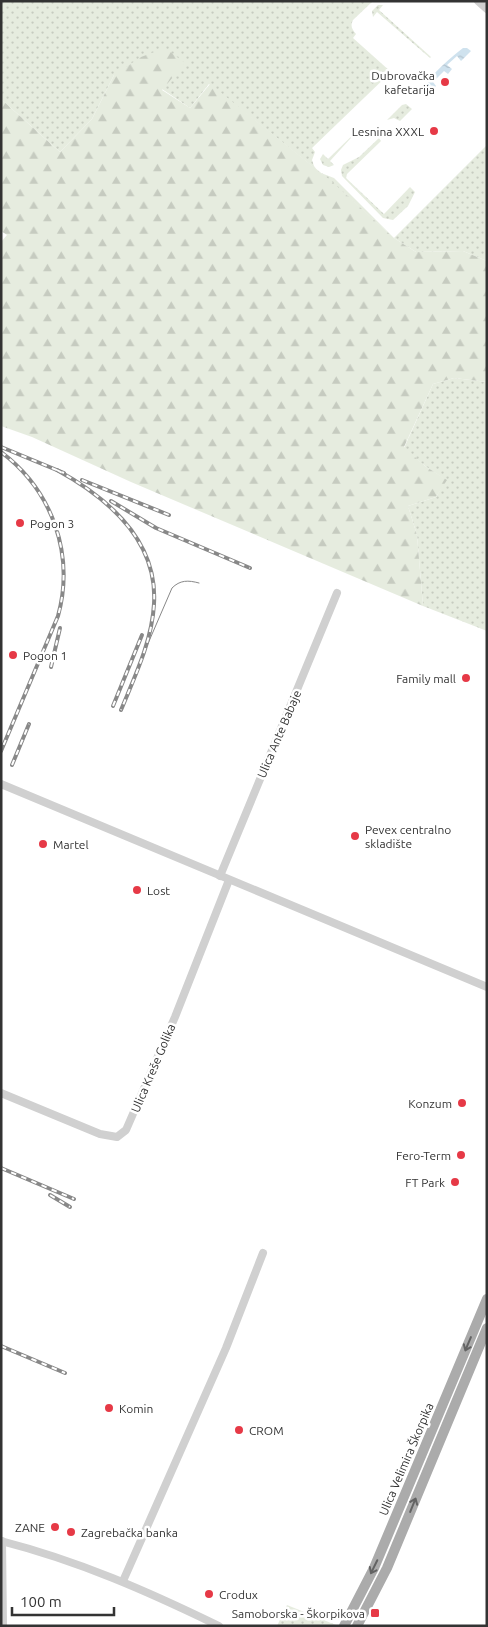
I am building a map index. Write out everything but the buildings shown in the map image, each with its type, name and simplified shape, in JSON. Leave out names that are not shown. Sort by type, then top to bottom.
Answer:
[{"type":"main road","name":"Ulica Velimira Škorpika","points":[[344,1626],[374,1568],[487,1299]]},
{"type":"main road","name":"Ulica Velimira Škorpika","points":[[357,1626],[388,1568],[487,1328]]},
{"type":"street","points":[[478,1],[487,9]]},
{"type":"street","name":"Ulica Ante Babaje","points":[[220,876],[337,593]]},
{"type":"street","points":[[1,784],[487,987]]},
{"type":"street","name":"Ulica Kreše Golika","points":[[1,1092],[100,1134],[117,1137],[126,1130],[175,1017],[229,880]]},
{"type":"street","points":[[123,1581],[226,1348],[263,1253]]},
{"type":"street","points":[[3,1626],[2,1541],[58,1557],[123,1581],[219,1626]]},
{"type":"green space","points":[[1,1],[373,1],[353,20],[352,27],[356,34],[353,38],[391,72],[312,148],[315,152],[312,160],[317,170],[209,84],[190,108],[162,89],[114,75],[92,119],[60,152],[1,99]]},
{"type":"green space","points":[[378,5],[383,5],[379,10],[430,58],[377,12],[373,17],[372,11]]},
{"type":"green space","points":[[165,48],[185,63],[162,90],[190,108],[210,84],[330,180],[394,238],[416,252],[463,251],[487,261],[487,382],[454,378],[433,384],[404,447],[425,466],[447,480],[436,497],[408,506],[417,535],[423,606],[131,482],[32,437],[1,426],[1,242],[7,235],[1,231],[1,99],[60,152],[92,119],[114,75],[141,57]]},
{"type":"green space","points":[[406,104],[412,109],[400,121],[394,118],[387,120],[402,105]]},
{"type":"green space","points":[[360,128],[330,161],[334,165],[329,167],[323,165],[320,159],[323,154],[328,159]]},
{"type":"green space","points":[[379,138],[381,141],[347,174],[346,178],[384,214],[410,187],[415,192],[408,206],[393,220],[383,218],[342,176],[341,170],[343,165],[359,157]]},
{"type":"green space","points":[[487,145],[487,261],[463,251],[416,252],[394,238]]},
{"type":"green space","points":[[321,173],[334,178],[394,238]]},
{"type":"green space","points":[[454,378],[487,382],[487,631],[423,606],[417,535],[408,506],[436,497],[446,480],[425,466],[404,448],[433,384]]},
{"type":"green space","points":[[287,1605],[336,1625],[277,1626]]},
{"type":"water","points":[[463,48],[471,51],[461,61],[457,56],[447,65],[452,69],[448,74],[444,71],[433,82],[436,86],[430,92],[427,86],[428,82],[442,66]]},
{"type":"tram line","points":[[140,662],[172,588],[184,581],[199,583]]},
{"type":"railway","points":[[1,447],[64,473]]},
{"type":"railway","points":[[1,452],[19,467],[34,485],[46,504],[55,525],[61,547],[63,570],[63,593],[58,616],[1,751]]},
{"type":"railway","points":[[57,470],[76,481],[111,508],[139,541],[148,560],[153,581],[153,618],[142,658],[121,710]]},
{"type":"railway","points":[[82,480],[169,515]]},
{"type":"railway","points":[[111,501],[156,528],[250,568]]},
{"type":"railway","points":[[51,667],[60,628]]},
{"type":"railway","points":[[113,706],[142,635]]},
{"type":"railway","points":[[12,765],[29,724]]},
{"type":"railway","points":[[1,1168],[74,1199]]},
{"type":"railway","points":[[50,1195],[70,1207]]},
{"type":"railway","points":[[1,1346],[65,1373]]},
{"type":"place","name":"Dubrovačka kafetarija","points":[[445,82]]},
{"type":"place","name":"Lesnina XXXL","points":[[434,131]]},
{"type":"place","name":"Pogon 3","points":[[20,523]]},
{"type":"place","name":"Pogon 1","points":[[13,655]]},
{"type":"place","name":"Family mall","points":[[466,678]]},
{"type":"place","name":"Pevex centralno skladište","points":[[355,836]]},
{"type":"place","name":"Martel","points":[[43,844]]},
{"type":"place","name":"Lost","points":[[137,890]]},
{"type":"place","name":"Konzum","points":[[462,1103]]},
{"type":"place","name":"Fero-Term","points":[[461,1155]]},
{"type":"place","name":"FT Park","points":[[455,1182]]},
{"type":"place","name":"Komin","points":[[109,1408]]},
{"type":"place","name":"CROM","points":[[239,1430]]},
{"type":"place","name":"ZANE","points":[[55,1527]]},
{"type":"place","name":"Zagrebačka banka","points":[[71,1532]]},
{"type":"place","name":"Crodux","points":[[209,1594]]},
{"type":"place","name":"Samoborska - Škorpikova","points":[[375,1613]]}]
